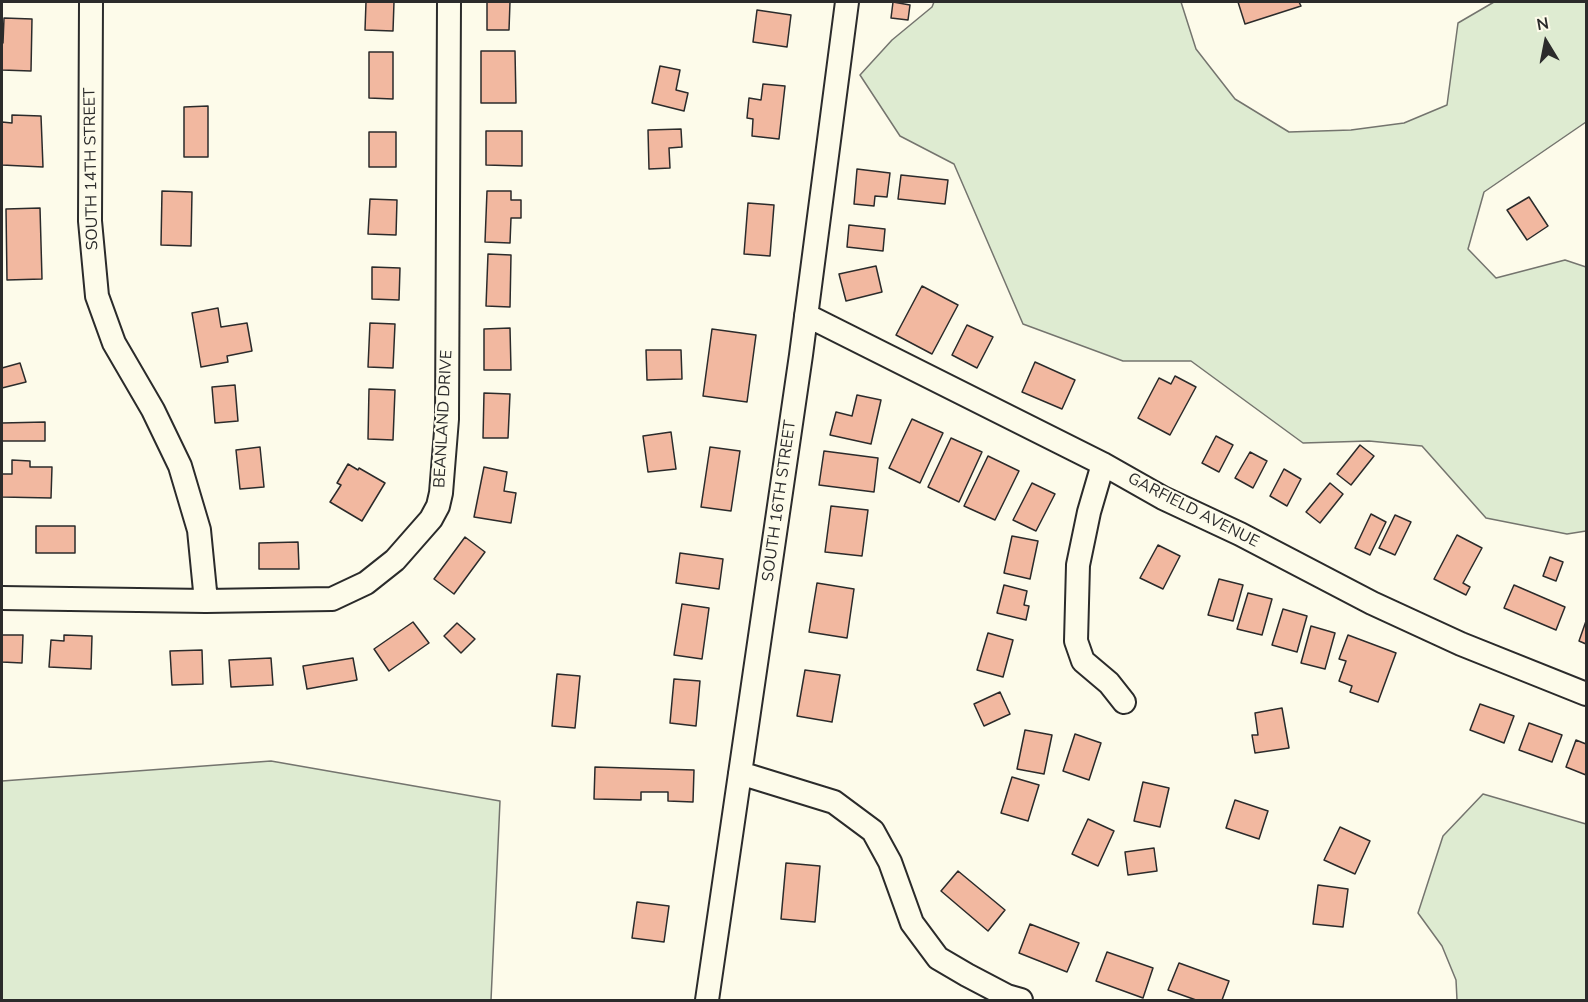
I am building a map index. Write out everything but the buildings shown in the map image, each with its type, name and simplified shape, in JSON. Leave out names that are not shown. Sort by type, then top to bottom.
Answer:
[{"type":"street","name":"SOUTH 14TH STREET","points":[[91,2],[90,221],[97,296],[114,343],[153,410],[180,466],[198,530],[206,601]]},
{"type":"street","name":"BEANLAND DRIVE","points":[[2,598],[206,601],[332,599],[366,583],[395,560],[431,519],[438,506],[441,493],[447,419],[449,2]]},
{"type":"street","name":"SOUTH 16TH STREET","points":[[708,1000],[764,620],[847,2]]},
{"type":"street","name":"GARFIELD AVENUE","points":[[806,315],[1103,464],[1163,498],[1240,534],[1372,603],[1461,644],[1587,694]]},
{"type":"street","points":[[1103,464],[1089,512],[1078,565],[1076,641],[1083,661],[1109,683],[1124,702]]},
{"type":"street","points":[[740,772],[834,802],[873,831],[890,862],[912,923],[938,957],[1011,999]]},
{"type":"green space","points":[[934,2],[1181,2],[1196,49],[1235,99],[1289,132],[1351,130],[1404,123],[1447,105],[1458,23],[1494,2],[1586,2],[1586,122],[1484,192],[1468,249],[1496,278],[1565,260],[1586,267],[1586,531],[1567,534],[1486,518],[1422,446],[1369,441],[1303,443],[1191,361],[1123,361],[1023,324],[954,164],[900,136],[860,75],[892,40],[932,7]]},
{"type":"green space","points":[[271,761],[500,801],[491,1000],[2,1000],[2,781]]},
{"type":"green space","points":[[1483,794],[1586,824],[1586,1000],[1457,1000],[1456,980],[1442,946],[1418,913],[1443,836]]}]
